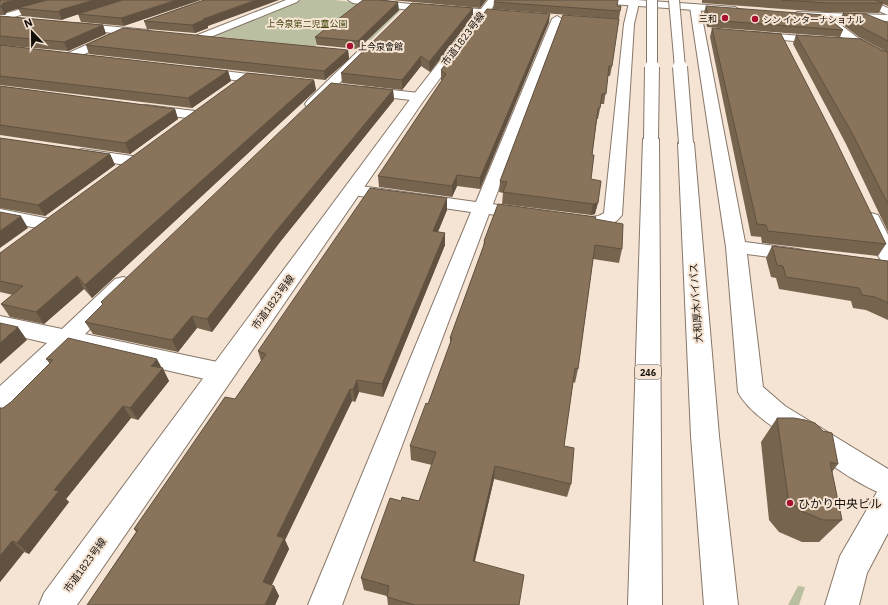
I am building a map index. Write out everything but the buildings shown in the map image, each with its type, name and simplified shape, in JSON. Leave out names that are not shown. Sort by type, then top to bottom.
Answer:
[{"type":"main road","points":[[0,18],[63,0]]},
{"type":"main road","points":[[222,40],[195,38],[294,0]]},
{"type":"main road","points":[[353,0],[410,7],[517,15]]},
{"type":"main road","name":"市道1823号線","points":[[56,605],[419,97],[493,0]]},
{"type":"main road","points":[[598,0],[742,11]]},
{"type":"main road","name":"246","points":[[645,605],[652,0]]},
{"type":"main road","name":"大和厚木バイパス","points":[[674,0],[686,143],[705,436],[721,605]]},
{"type":"main road","points":[[861,0],[888,12]]},
{"type":"main road","points":[[560,219],[590,223],[601,222],[609,219],[613,215],[625,24],[634,3]]},
{"type":"main road","points":[[399,18],[410,7]]},
{"type":"main road","points":[[695,7],[703,31],[736,246],[751,392],[776,414],[873,476],[888,483]]},
{"type":"main road","points":[[789,14],[824,17],[888,18]]},
{"type":"main road","points":[[824,17],[831,24],[875,53],[888,58]]},
{"type":"main road","points":[[0,18],[30,22]]},
{"type":"main road","points":[[80,18],[66,24],[162,34]]},
{"type":"main road","points":[[325,605],[557,19]]},
{"type":"main road","points":[[70,57],[126,31],[148,23]]},
{"type":"main road","points":[[745,35],[862,44]]},
{"type":"main road","points":[[783,38],[790,52]]},
{"type":"main road","points":[[302,113],[335,88],[359,51]]},
{"type":"main road","points":[[54,55],[93,60]]},
{"type":"main road","points":[[184,71],[283,82]]},
{"type":"main road","points":[[229,90],[245,78]]},
{"type":"main road","points":[[335,88],[419,97]]},
{"type":"main road","points":[[132,107],[200,111],[176,129]]},
{"type":"main road","points":[[70,152],[139,157],[114,175]]},
{"type":"main road","points":[[353,190],[513,212]]},
{"type":"main road","points":[[866,207],[883,262]]},
{"type":"main road","points":[[0,215],[54,219],[30,237]]},
{"type":"main road","points":[[736,246],[820,258]]},
{"type":"main road","points":[[0,402],[135,272]]},
{"type":"main road","points":[[0,324],[222,373]]},
{"type":"main road","points":[[842,605],[852,568],[888,502]]},
{"type":"green space","name":"上今泉第二児童公園","points":[[301,0],[335,0],[397,8],[401,10],[371,40],[328,36],[314,47],[215,36],[216,33]]},
{"type":"green space","points":[[798,586],[805,587],[799,605],[788,605]]},
{"type":"place","name":"三和","points":[[725,18]]},
{"type":"place","name":"シン インターナショナル","points":[[755,19]]},
{"type":"place","name":"上今泉會館","points":[[350,46]]},
{"type":"place","name":"ひかり中央ビル","points":[[790,503]]}]
